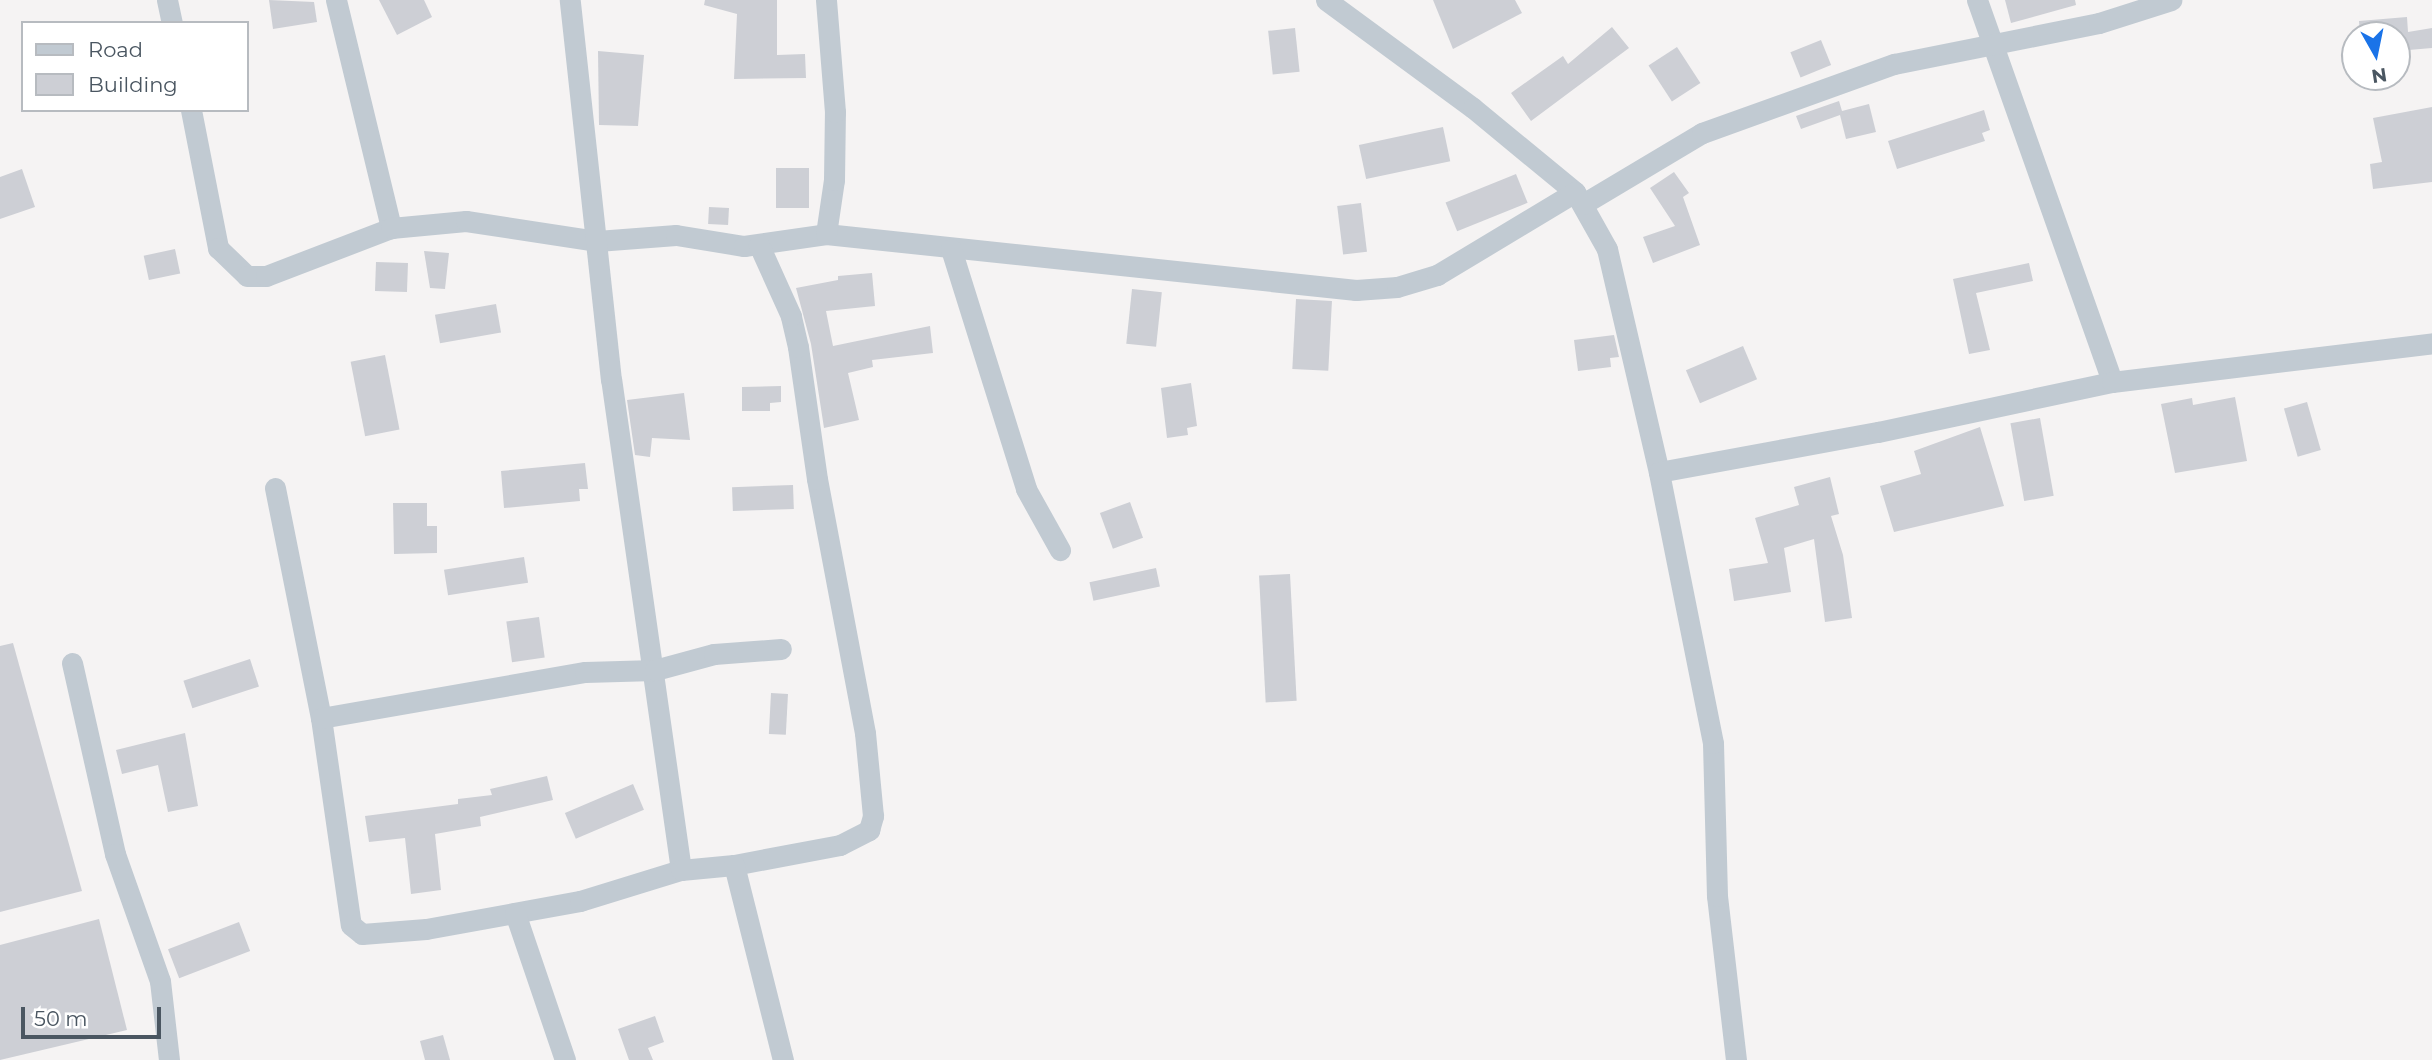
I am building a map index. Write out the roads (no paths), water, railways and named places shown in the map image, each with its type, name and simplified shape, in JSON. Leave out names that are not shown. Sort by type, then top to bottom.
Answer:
[{"type":"street","points":[[167,0],[172,21]]},
{"type":"street","points":[[336,0],[391,228]]},
{"type":"street","points":[[570,0],[611,380],[681,870]]},
{"type":"street","points":[[825,234],[834,180],[835,112],[826,0]]},
{"type":"street","points":[[1326,0],[1473,108],[1579,198],[1607,249],[1659,472],[1713,743],[1717,896],[1736,1060]]},
{"type":"street","points":[[1977,0],[2112,382]]},
{"type":"street","points":[[191,112],[218,248],[247,276],[266,276],[391,228],[466,221],[597,241],[676,235],[725,244],[759,245],[825,234],[951,249],[1111,261],[1356,290],[1397,286],[1448,270],[1702,133],[1894,64],[1939,52],[1995,45],[2099,23],[2171,0]]},
{"type":"street","points":[[275,488],[321,718],[351,925],[362,934],[383,934],[515,913],[602,895],[681,870],[734,865],[849,842],[869,830],[873,816],[864,733],[817,479],[796,337],[781,287],[759,245]]},
{"type":"street","points":[[951,249],[1026,489],[1060,550]]},
{"type":"street","points":[[1659,472],[1878,432],[2112,382],[2432,343]]},
{"type":"street","points":[[321,718],[584,673],[654,670],[714,654],[781,649]]},
{"type":"street","points":[[72,663],[115,854],[160,981],[169,1060]]},
{"type":"street","points":[[734,865],[783,1060]]},
{"type":"street","points":[[515,913],[565,1060]]}]
